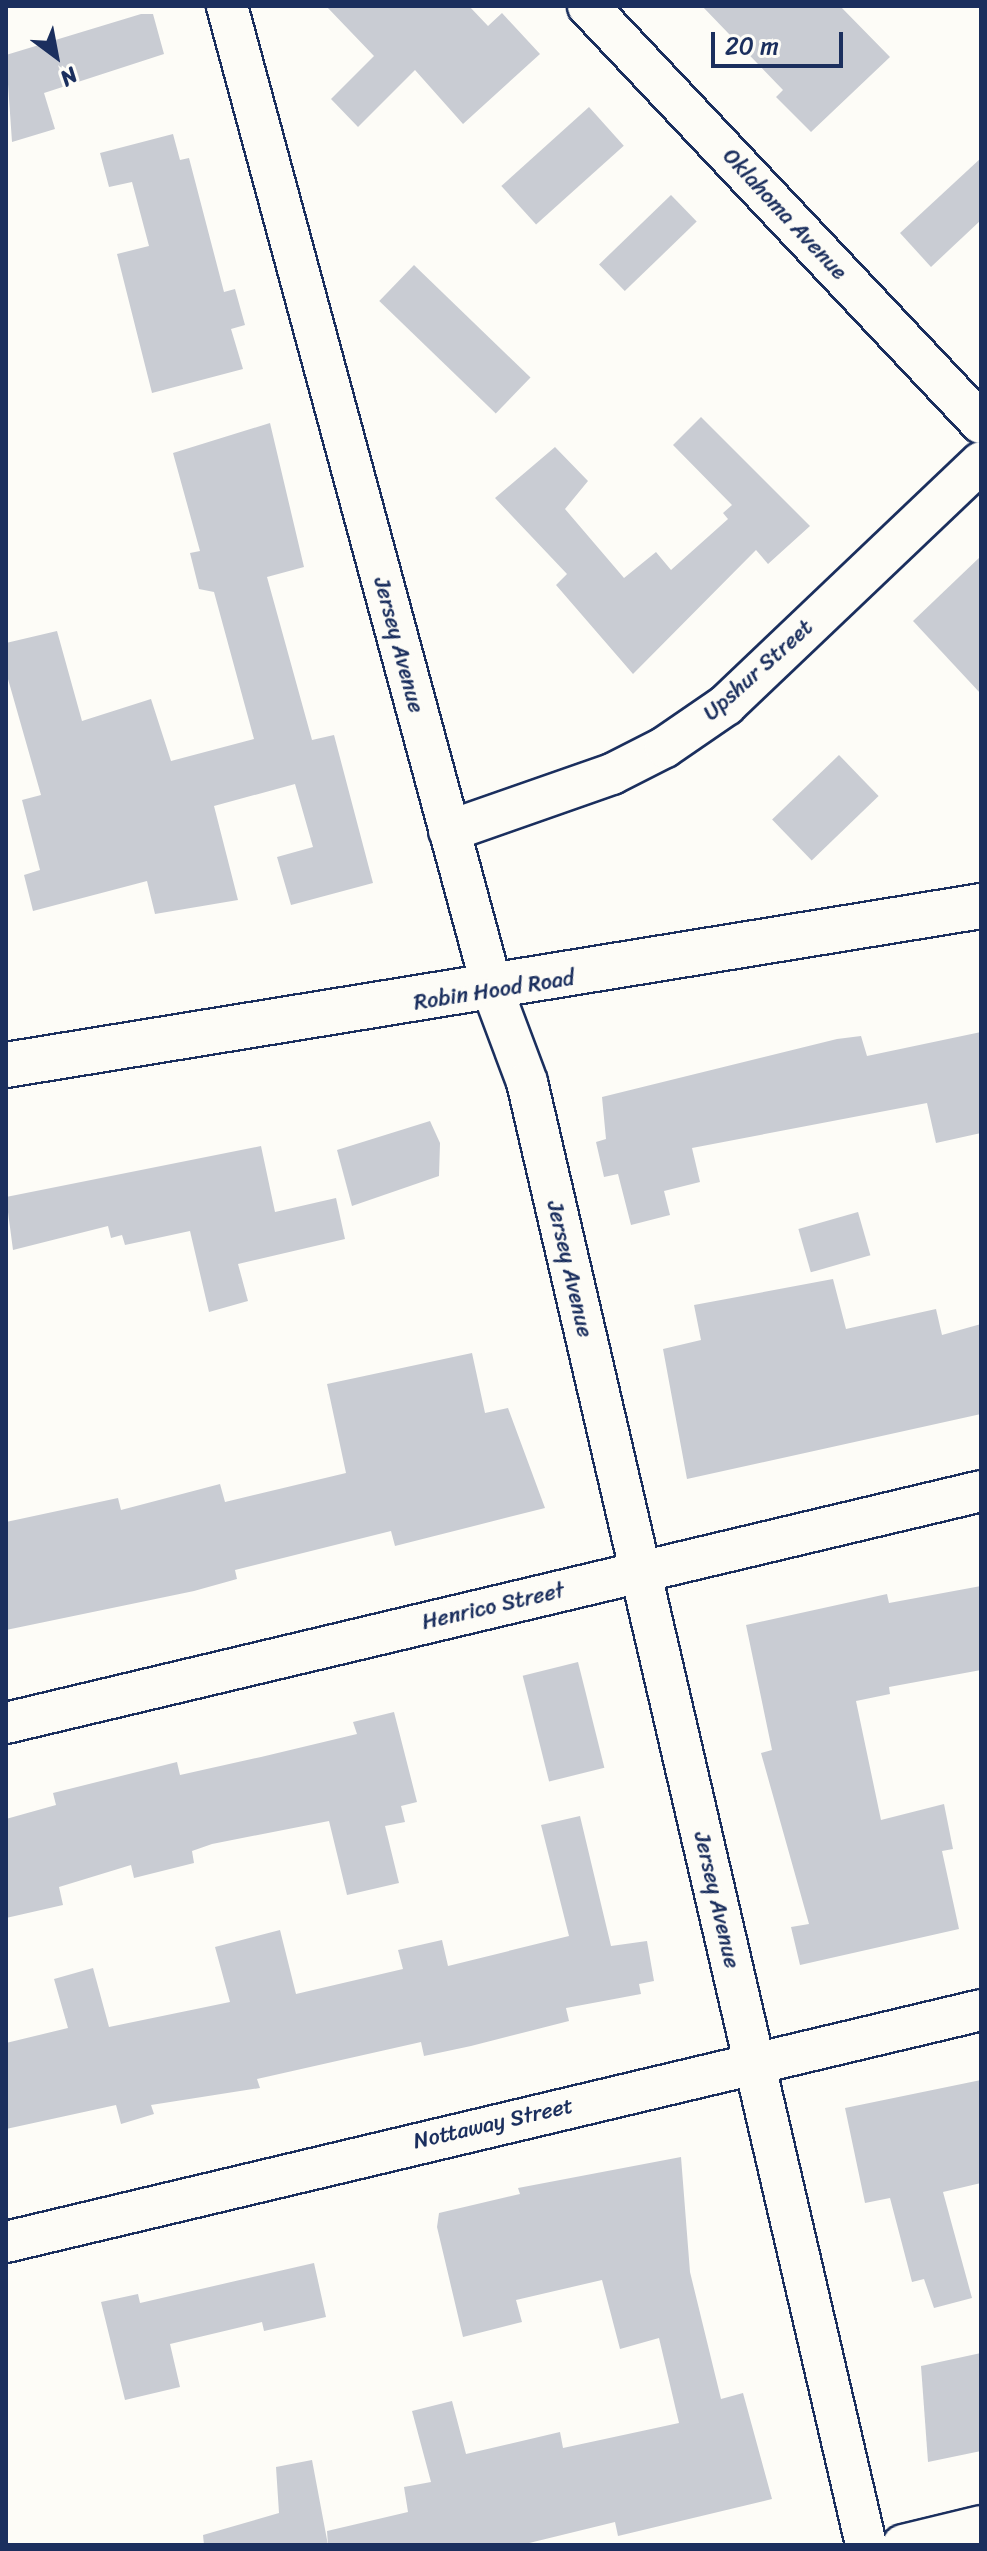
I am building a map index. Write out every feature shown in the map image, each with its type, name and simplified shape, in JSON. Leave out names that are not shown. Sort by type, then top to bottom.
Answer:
[{"type":"street","name":"Jersey Avenue","points":[[227,6],[493,991],[527,1082],[866,2545]]},
{"type":"street","name":"Oklahoma Avenue","points":[[588,6],[981,423]]},
{"type":"street","name":"Upshur Street","points":[[449,831],[612,774],[701,722],[981,462]]},
{"type":"street","name":"Robin Hood Road","points":[[6,1065],[493,991],[981,906]]},
{"type":"street","name":"Henrico Street","points":[[6,1723],[981,1491]]},
{"type":"street","name":"Nottaway Street","points":[[6,2242],[981,2010]]},
{"type":"street","points":[[903,2545],[981,2526]]},
{"type":"building","points":[[326,6],[469,6],[488,26],[502,13],[540,54],[463,124],[415,70],[358,127],[331,99],[374,56]]},
{"type":"building","points":[[702,6],[840,6],[890,57],[811,132],[776,97],[783,90]]},
{"type":"building","points":[[141,14],[153,14],[164,54],[44,93],[55,129],[12,142],[6,55]]},
{"type":"building","points":[[589,107],[624,146],[536,225],[501,186]]},
{"type":"building","points":[[173,134],[180,160],[189,158],[224,292],[235,289],[245,325],[231,329],[243,369],[152,393],[117,254],[149,246],[132,182],[109,187],[100,153]]},
{"type":"building","points":[[981,158],[981,220],[931,267],[900,233]]},
{"type":"building","points":[[671,195],[697,222],[625,291],[599,264]]},
{"type":"building","points":[[414,265],[531,378],[496,414],[379,301]]},
{"type":"building","points":[[701,417],[810,526],[768,564],[756,550],[633,674],[556,585],[567,574],[495,498],[555,447],[588,481],[565,509],[624,578],[656,552],[671,570],[728,519],[723,513],[732,505],[673,445]]},
{"type":"building","points":[[270,423],[304,567],[267,577],[312,740],[334,735],[373,883],[291,905],[277,857],[313,847],[295,784],[214,806],[238,900],[155,914],[147,881],[33,911],[24,875],[40,870],[22,800],[41,795],[6,672],[6,643],[57,631],[82,721],[151,699],[171,761],[254,739],[214,592],[199,589],[190,553],[200,551],[173,453]]},
{"type":"building","points":[[981,556],[981,694],[913,621]]},
{"type":"building","points":[[839,755],[879,796],[812,861],[772,820]]},
{"type":"building","points":[[981,1032],[981,1133],[936,1143],[927,1103],[692,1148],[700,1182],[664,1191],[670,1215],[631,1225],[618,1174],[604,1177],[596,1142],[606,1139],[602,1097],[837,1039],[861,1036],[867,1056]]},
{"type":"building","points":[[430,1121],[440,1143],[439,1176],[352,1206],[337,1150]]},
{"type":"building","points":[[261,1146],[275,1212],[336,1198],[345,1239],[238,1264],[248,1301],[209,1312],[190,1231],[125,1245],[122,1235],[111,1238],[108,1226],[13,1250],[6,1197]]},
{"type":"building","points":[[858,1212],[870,1255],[811,1272],[798,1229]]},
{"type":"building","points":[[833,1279],[846,1329],[936,1309],[942,1335],[981,1324],[981,1414],[687,1479],[663,1349],[701,1340],[694,1305]]},
{"type":"building","points":[[472,1353],[485,1413],[508,1408],[545,1508],[395,1546],[391,1531],[235,1570],[237,1579],[194,1591],[6,1630],[6,1522],[118,1498],[121,1510],[220,1484],[225,1502],[346,1473],[327,1384]]},
{"type":"building","points":[[981,1586],[981,1670],[889,1687],[890,1694],[856,1701],[881,1820],[944,1804],[953,1849],[942,1851],[959,1929],[800,1965],[791,1927],[809,1924],[761,1753],[772,1750],[746,1625],[887,1594],[889,1603]]},
{"type":"building","points":[[578,1662],[604,1768],[549,1782],[523,1676]]},
{"type":"building","points":[[394,1712],[417,1802],[401,1806],[405,1822],[385,1826],[399,1883],[347,1895],[329,1821],[212,1844],[192,1851],[194,1863],[134,1878],[131,1865],[59,1887],[63,1905],[6,1918],[6,1819],[56,1805],[53,1793],[177,1762],[180,1775],[261,1757],[357,1734],[353,1722]]},
{"type":"building","points":[[580,1816],[611,1946],[647,1941],[654,1981],[639,1984],[641,1994],[566,2008],[569,2021],[471,2046],[424,2056],[421,2042],[257,2079],[260,2088],[151,2105],[154,2114],[121,2124],[116,2105],[6,2129],[6,2043],[68,2028],[54,1979],[93,1968],[109,2027],[230,2002],[215,1947],[280,1930],[296,1994],[403,1969],[398,1950],[442,1940],[448,1966],[569,1936],[541,1825]]},
{"type":"building","points":[[981,2080],[981,2183],[943,2192],[972,2298],[934,2308],[924,2279],[912,2282],[890,2198],[865,2203],[845,2108]]},
{"type":"building","points":[[681,2157],[690,2272],[721,2399],[743,2393],[772,2499],[618,2536],[615,2522],[521,2545],[328,2545],[327,2531],[408,2512],[404,2487],[431,2482],[412,2411],[452,2401],[466,2454],[560,2432],[563,2448],[679,2423],[659,2338],[620,2349],[602,2280],[516,2300],[522,2322],[463,2337],[437,2227],[439,2213],[520,2194],[518,2188]]},
{"type":"building","points":[[314,2263],[326,2317],[264,2331],[262,2322],[170,2344],[180,2387],[125,2400],[101,2302],[138,2294],[140,2303]]},
{"type":"building","points":[[981,2353],[981,2451],[928,2462],[921,2366]]},
{"type":"building","points":[[312,2460],[328,2545],[204,2545],[203,2535],[279,2513],[276,2467]]}]
